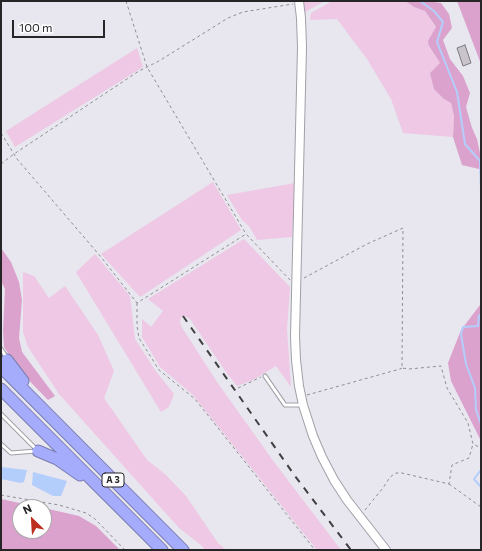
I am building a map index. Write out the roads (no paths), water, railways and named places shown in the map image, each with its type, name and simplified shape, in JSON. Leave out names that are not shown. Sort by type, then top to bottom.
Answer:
[{"type":"highway","name":"A 3","points":[[4,363],[43,409],[183,550]]},
{"type":"highway","name":"A 3","points":[[1,389],[162,550]]},
{"type":"highway","points":[[38,451],[57,459],[106,494]]},
{"type":"main road","points":[[299,2],[302,48],[295,284],[296,360],[301,396],[313,436],[334,480],[386,550]]},
{"type":"lane","points":[[1,349],[4,363]]},
{"type":"lane","points":[[265,376],[285,405],[303,405]]},
{"type":"lane","points":[[1,414],[38,451]]},
{"type":"lane","points":[[1,444],[11,453],[38,451]]},
{"type":"water","points":[[1,467],[27,470],[24,482],[21,483],[1,479]]},
{"type":"water","points":[[33,472],[67,481],[61,496],[53,496],[32,485]]},
{"type":"waterway","points":[[420,1],[434,11],[443,22],[437,42],[457,92],[465,144],[480,161],[481,190]]},
{"type":"waterway","points":[[481,314],[479,316],[478,326],[463,327],[461,334],[466,364],[475,388],[476,410],[481,424]]},
{"type":"waterway","points":[[481,470],[474,479],[481,487]]},
{"type":"railway","points":[[183,316],[295,476],[351,550]]}]
